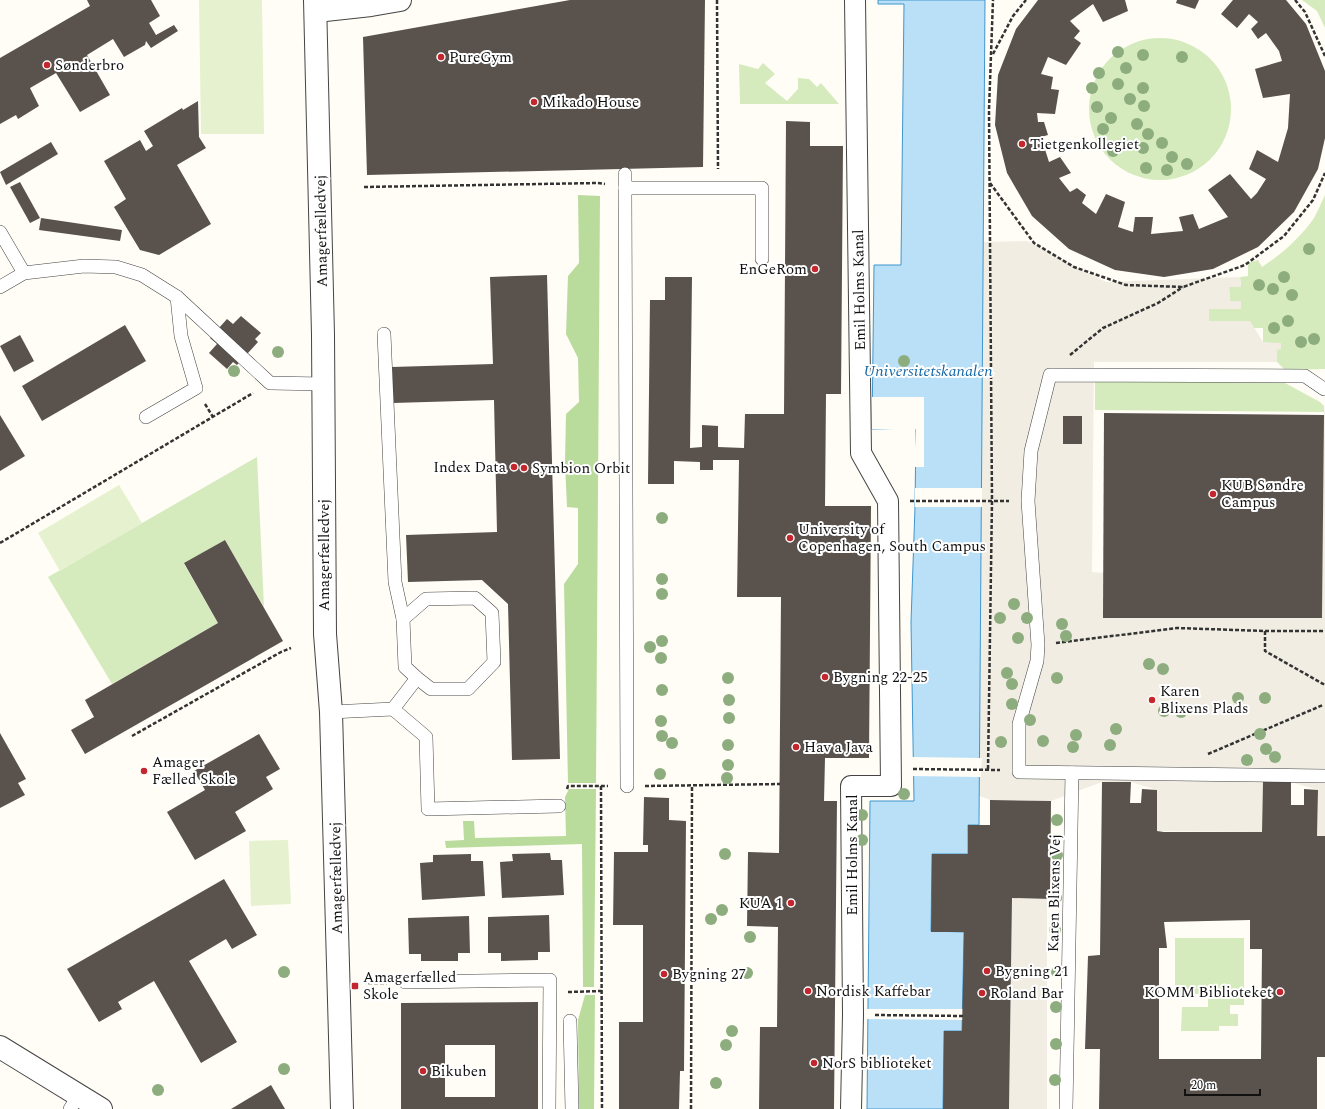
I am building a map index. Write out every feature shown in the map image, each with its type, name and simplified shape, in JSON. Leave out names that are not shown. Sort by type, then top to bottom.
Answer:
[{"type":"street","points":[[315,6],[371,5],[400,0]]},
{"type":"street","name":"Emil Holms Kanal","points":[[851,1109],[853,1015],[851,786],[891,786],[888,501],[861,453],[855,0]]},
{"type":"street","name":"Amagerfælledvej","points":[[315,6],[323,327],[325,634],[331,712],[342,1109]]},
{"type":"street","points":[[2,1052],[75,1102],[101,1109]]},
{"type":"lane","points":[[625,174],[627,786]]},
{"type":"lane","points":[[625,188],[762,188],[762,260]]},
{"type":"lane","points":[[0,232],[24,273]]},
{"type":"lane","points":[[0,287],[24,273],[84,266],[116,267],[142,274],[177,297],[270,383],[323,384]]},
{"type":"lane","points":[[146,417],[196,388],[181,336],[177,297]]},
{"type":"lane","points":[[384,334],[395,582],[403,619],[405,667],[431,689],[468,689],[494,662],[492,613],[475,598],[426,599],[403,619]]},
{"type":"lane","points":[[1324,389],[1305,376],[1050,375],[1031,452],[1028,501],[1038,645],[1037,662],[1019,724],[1019,772],[1325,776]]},
{"type":"lane","points":[[392,710],[417,678]]},
{"type":"lane","points":[[331,712],[392,710],[426,737],[428,809],[560,806]]},
{"type":"lane","name":"Karen Blixens Vej","points":[[1066,1109],[1072,773]]},
{"type":"lane","points":[[405,982],[550,980],[549,1109]]},
{"type":"lane","points":[[570,1021],[572,1109]]},
{"type":"path","points":[[717,0],[717,188]]},
{"type":"path","points":[[891,769],[988,769],[992,501],[989,110],[993,0]]},
{"type":"path","points":[[992,56],[1013,16],[1026,0]]},
{"type":"path","points":[[1295,0],[1305,12],[1325,56]]},
{"type":"path","points":[[1050,375],[1071,353],[1103,328],[1158,303],[1183,287],[1245,265],[1284,236],[1313,200],[1325,173]]},
{"type":"path","points":[[364,187],[598,183],[625,188]]},
{"type":"path","points":[[989,183],[1034,243],[1074,267],[1126,285],[1183,287]]},
{"type":"path","points":[[0,543],[270,383]]},
{"type":"path","points":[[888,501],[988,501]]},
{"type":"path","points":[[1038,645],[1177,628],[1265,631],[1325,631]]},
{"type":"path","points":[[1265,631],[1265,651],[1325,685]]},
{"type":"path","points":[[132,736],[290,648]]},
{"type":"path","points":[[1206,755],[1323,705]]},
{"type":"path","points":[[560,806],[568,786],[780,784]]},
{"type":"path","points":[[600,786],[602,1109]]},
{"type":"path","points":[[691,1109],[692,786]]},
{"type":"path","points":[[550,992],[602,991]]},
{"type":"path","points":[[853,1015],[962,1016]]},
{"type":"green space","points":[[199,0],[262,0],[264,134],[201,134]]},
{"type":"green space","points":[[1302,0],[1325,0],[1325,28],[1317,11]]},
{"type":"green space","points":[[1167,38],[1194,46],[1211,58],[1226,82],[1230,95],[1230,123],[1226,136],[1211,160],[1187,175],[1174,179],[1153,180],[1126,172],[1109,160],[1094,136],[1090,123],[1089,102],[1097,75],[1109,58],[1133,43],[1146,39]]},
{"type":"green space","points":[[763,63],[775,74],[765,83],[787,101],[798,89],[798,78],[809,79],[817,87],[821,83],[839,104],[740,104],[739,64],[758,69]]},
{"type":"green space","points":[[578,195],[600,196],[596,783],[568,783],[564,584],[578,564],[578,508],[567,507],[565,462],[566,414],[579,402],[578,358],[566,334],[568,276],[579,263]]},
{"type":"green space","points":[[1325,195],[1325,369],[1285,370],[1277,362],[1277,349],[1263,342],[1263,328],[1250,328],[1209,321],[1209,309],[1230,301],[1229,287],[1241,287],[1240,277],[1248,276],[1248,263],[1258,260],[1262,267],[1284,251],[1309,225]]},
{"type":"green space","points":[[1095,380],[1285,383],[1320,402],[1324,406],[1324,412],[1095,410]]},
{"type":"green space","points":[[257,457],[264,607],[225,540],[184,564],[218,623],[112,684],[48,577]]},
{"type":"green space","points":[[119,485],[142,523],[60,571],[38,533]]},
{"type":"green space","points":[[569,789],[596,789],[594,987],[583,987],[582,844],[446,848],[445,841],[464,840],[463,821],[474,821],[475,838],[566,836],[565,797]]},
{"type":"green space","points":[[288,840],[291,904],[251,906],[249,841]]},
{"type":"green space","points":[[1175,938],[1244,938],[1244,1005],[1230,1005],[1230,1014],[1238,1014],[1238,1026],[1219,1026],[1219,1031],[1181,1031],[1182,1007],[1208,1007],[1208,994],[1175,994]]},
{"type":"green space","points":[[585,995],[595,995],[594,1109],[579,1109],[578,1020]]},
{"type":"shaded area","points":[[1027,241],[1106,282],[1240,277],[1241,287],[1229,287],[1230,301],[1241,301],[1241,309],[1209,309],[1209,321],[1250,321],[1263,342],[1281,343],[1281,349],[1277,350],[1277,362],[1094,362],[1092,572],[1104,573],[1103,618],[1322,618],[1325,407],[1325,836],[1317,836],[1318,790],[1291,782],[1263,782],[1262,832],[1157,831],[1157,790],[1131,782],[1102,782],[1051,801],[991,800],[979,796],[983,242]]},
{"type":"shaded area","points":[[1012,898],[1047,899],[1047,1109],[1009,1109]]},
{"type":"water","name":"Universitetskanalen","points":[[878,0],[985,0],[979,825],[968,825],[968,854],[932,854],[931,931],[964,932],[962,1031],[944,1031],[943,1109],[867,1109],[870,801],[914,801],[911,622],[916,428],[872,429],[874,265],[901,265],[904,4],[878,4]]},
{"type":"pier","points":[[872,397],[924,397],[924,467],[914,467],[916,429],[872,429]]},
{"type":"pier","points":[[915,488],[982,488],[982,507],[915,507]]},
{"type":"pier","points":[[911,757],[982,758],[981,777],[911,776]]},
{"type":"pier","points":[[866,1009],[963,1009],[963,1020],[866,1019]]},
{"type":"building","name":"Sønderbro","points":[[87,0],[151,0],[160,16],[149,23],[156,35],[174,25],[178,31],[151,48],[146,41],[145,45],[124,57],[113,39],[87,55],[110,95],[80,112],[56,73],[30,88],[39,106],[18,119],[16,115],[0,124],[0,58],[90,6]]},
{"type":"building","name":"Mikado House","points":[[570,0],[705,0],[703,167],[367,175],[363,37]]},
{"type":"building","name":"Tietgenkollegiet","points":[[1038,0],[1125,0],[1128,11],[1103,22],[1093,4],[1070,21],[1080,31],[1074,38],[1081,43],[1066,65],[1048,57],[1041,74],[1053,77],[1051,89],[1059,90],[1055,114],[1037,113],[1038,122],[1044,122],[1048,135],[1041,137],[1049,162],[1060,157],[1071,173],[1059,178],[1070,192],[1077,188],[1086,195],[1082,203],[1096,214],[1106,194],[1125,202],[1118,227],[1133,232],[1135,217],[1153,217],[1151,234],[1183,231],[1179,217],[1193,214],[1199,229],[1228,217],[1208,190],[1230,174],[1251,199],[1266,179],[1249,169],[1257,150],[1278,162],[1288,128],[1290,94],[1263,98],[1255,69],[1282,61],[1279,51],[1266,33],[1258,39],[1251,29],[1258,22],[1249,14],[1237,28],[1221,14],[1233,0],[1286,0],[1306,24],[1325,71],[1325,138],[1318,169],[1294,212],[1258,247],[1213,269],[1164,277],[1115,270],[1069,249],[1032,216],[1007,173],[995,125],[998,75],[1016,29]]},
{"type":"building","points":[[1177,0],[1199,0],[1195,9],[1176,3]]},
{"type":"building","points":[[198,101],[199,137],[206,148],[177,165],[211,224],[159,255],[140,250],[114,207],[126,199],[104,161],[140,140],[146,151],[153,146],[144,131],[182,108],[183,110]]},
{"type":"building","name":"Bygning 22-25","points":[[786,121],[810,122],[810,146],[843,146],[841,394],[826,394],[825,506],[871,506],[869,758],[825,758],[824,801],[837,801],[834,1109],[759,1109],[760,1027],[777,1027],[778,927],[747,926],[748,852],[779,853],[781,597],[737,597],[739,460],[713,460],[713,470],[700,470],[700,462],[674,461],[674,484],[648,484],[650,300],[665,300],[665,277],[692,277],[690,448],[702,447],[702,425],[718,426],[718,447],[744,448],[745,414],[784,414]]},
{"type":"building","points":[[51,142],[58,154],[6,185],[0,172]]},
{"type":"building","points":[[20,182],[40,218],[30,223],[10,187]]},
{"type":"building","points":[[41,218],[122,230],[120,241],[39,230]]},
{"type":"building","name":"Symbion Orbit","points":[[547,275],[560,759],[512,760],[508,604],[482,580],[408,582],[406,535],[497,532],[494,400],[393,403],[392,367],[493,364],[490,277]]},
{"type":"building","points":[[241,316],[261,333],[255,339],[258,342],[237,365],[233,362],[227,369],[209,353],[217,344],[210,338],[227,319],[233,324]]},
{"type":"building","points":[[125,325],[146,361],[42,421],[22,386]]},
{"type":"building","points":[[20,335],[34,361],[14,372],[0,346]]},
{"type":"building","name":"KUB Søndre Campus","points":[[1104,413],[1324,415],[1322,618],[1103,618]]},
{"type":"building","points":[[0,415],[25,456],[0,471]]},
{"type":"building","points":[[1063,416],[1082,416],[1082,444],[1063,444]]},
{"type":"building","points":[[225,540],[283,641],[85,754],[71,730],[94,717],[85,700],[218,623],[184,563]]},
{"type":"building","points":[[0,733],[26,779],[18,783],[25,795],[0,808]]},
{"type":"building","points":[[259,734],[280,769],[266,777],[273,789],[235,812],[246,831],[195,860],[167,812],[205,790],[194,771]]},
{"type":"building","points":[[1102,782],[1131,782],[1130,803],[1141,803],[1142,789],[1157,790],[1157,831],[1164,832],[1262,832],[1263,782],[1291,782],[1291,805],[1304,805],[1304,789],[1318,790],[1317,836],[1325,836],[1325,1057],[1317,1057],[1317,1109],[1099,1109],[1100,1049],[1085,1049],[1088,956],[1100,955]],"holes":[[[1250,920],[1250,949],[1262,949],[1261,1059],[1159,1059],[1159,948],[1167,948],[1164,922]]]},
{"type":"building","name":"Bygning 27","points":[[644,797],[669,798],[669,820],[686,821],[684,1071],[680,1071],[679,1109],[619,1109],[619,1022],[643,1022],[643,925],[613,925],[614,852],[648,852],[648,845],[643,845]]},
{"type":"building","name":"Bygning 21","points":[[990,800],[1051,801],[1050,899],[1012,898],[1009,1109],[943,1109],[944,1031],[962,1031],[964,932],[931,932],[932,854],[968,854],[968,825],[990,825]]},
{"type":"building","points":[[550,853],[551,860],[562,860],[564,895],[502,898],[500,862],[513,861],[512,854]]},
{"type":"building","points":[[471,854],[471,861],[483,861],[485,896],[422,900],[420,863],[433,862],[433,855]]},
{"type":"building","points":[[224,879],[257,935],[232,949],[226,939],[189,961],[237,1042],[201,1063],[154,981],[118,1002],[122,1009],[99,1022],[67,969]]},
{"type":"building","points":[[549,915],[550,952],[538,952],[538,960],[501,961],[501,953],[488,953],[488,917]]},
{"type":"building","points":[[469,916],[470,953],[458,953],[458,961],[421,961],[421,954],[409,954],[408,918]]},
{"type":"building","name":"Bikuben","points":[[538,1002],[538,1109],[401,1109],[401,1003]],"holes":[[[445,1045],[495,1045],[495,1097],[445,1097]]]},
{"type":"building","points":[[271,1085],[285,1109],[231,1109]]},
{"type":"place","name":"PureGym","points":[[441,57]]},
{"type":"place","name":"Sønderbro","points":[[47,65]]},
{"type":"place","name":"Mikado House","points":[[534,102]]},
{"type":"place","name":"Tietgenkollegiet","points":[[1022,144]]},
{"type":"place","name":"EnGeRom","points":[[815,269]]},
{"type":"place","name":"Index Data","points":[[514,467]]},
{"type":"place","name":"Symbion Orbit","points":[[524,468]]},
{"type":"place","name":"KUB Søndre Campus","points":[[1213,494]]},
{"type":"place","name":"University of Copenhagen, South Campus","points":[[790,538]]},
{"type":"place","name":"Bygning 22-25","points":[[825,677]]},
{"type":"place","name":"Karen Blixens Plads","points":[[1152,700]]},
{"type":"place","name":"Hav a Java","points":[[796,747]]},
{"type":"place","name":"Amager Fælled Skole","points":[[144,771]]},
{"type":"place","name":"KUA 1","points":[[791,903]]},
{"type":"place","name":"Bygning 21","points":[[987,971]]},
{"type":"place","name":"Bygning 27","points":[[664,974]]},
{"type":"place","name":"Amagerfælled Skole","points":[[355,986]]},
{"type":"place","name":"Nordisk Kaffebar","points":[[808,991]]},
{"type":"place","name":"KOMM Biblioteket","points":[[1280,992]]},
{"type":"place","name":"Roland Bar","points":[[982,993]]},
{"type":"place","name":"NorS biblioteket","points":[[814,1063]]},
{"type":"place","name":"Bikuben","points":[[423,1071]]}]
